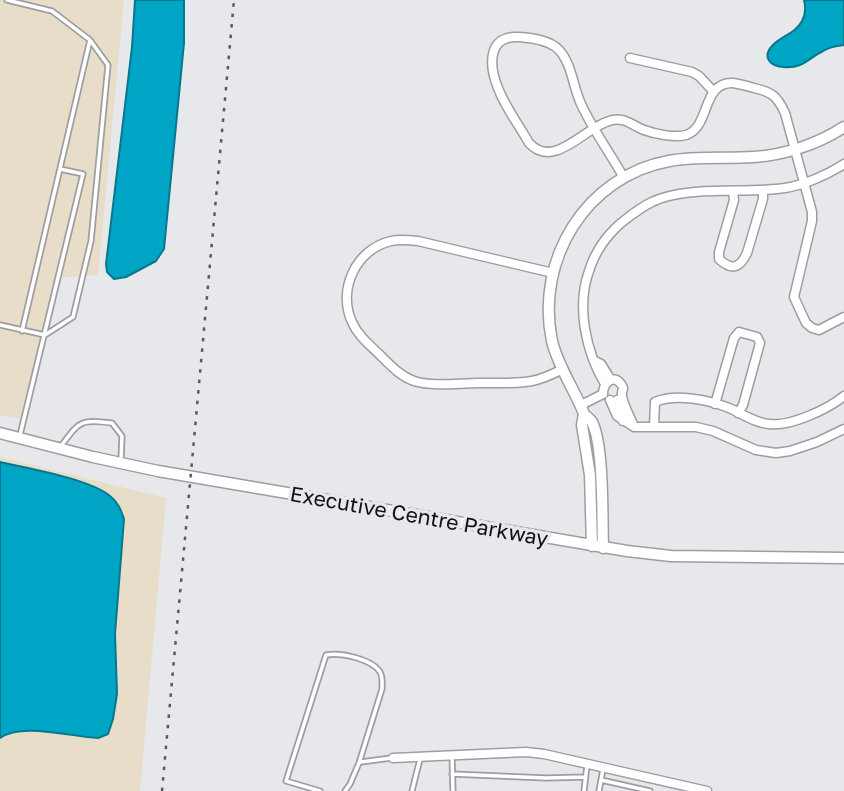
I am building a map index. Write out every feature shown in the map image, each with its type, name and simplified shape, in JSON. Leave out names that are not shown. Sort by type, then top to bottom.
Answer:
[{"type":"street","points":[[624,178],[594,128],[580,101],[565,57],[555,46],[549,42],[514,37],[503,40],[495,47],[492,61],[497,87],[530,143],[544,153],[560,149],[594,128],[607,121],[621,120],[643,130],[678,136],[691,133],[704,117],[707,102],[714,92],[724,85],[733,83],[771,93],[779,99],[810,202],[812,221],[794,298],[806,323],[812,328],[819,330],[844,317]]},
{"type":"street","points":[[630,58],[692,72],[714,92]]},
{"type":"street","points":[[597,547],[582,409],[552,342],[550,322],[553,273],[558,254],[576,220],[600,194],[624,178],[653,165],[754,157],[795,149],[818,141],[844,127]]},
{"type":"street","points":[[844,164],[787,188],[674,195],[654,201],[634,212],[603,243],[592,262],[583,301],[587,340],[596,368],[608,382],[617,416],[634,427],[696,427],[713,431],[756,450],[776,453],[817,442],[844,429]]},
{"type":"street","points":[[733,191],[734,200],[719,252],[719,260],[731,267],[744,261],[763,199],[763,190]]},
{"type":"street","points":[[553,273],[403,239],[377,246],[359,262],[349,283],[347,307],[351,321],[363,338],[395,370],[417,382],[441,384],[531,381],[563,369]]},
{"type":"street","points":[[715,404],[734,338],[739,332],[748,333],[757,337],[760,343],[743,405],[738,413]]},
{"type":"street","points":[[582,409],[613,397],[623,389],[620,383],[608,382]]},
{"type":"street","points":[[654,426],[656,402],[662,399],[694,399],[772,425],[788,423],[808,415],[844,396]]},
{"type":"street","points":[[613,397],[634,427]]},
{"type":"street","name":"Executive Centre Parkway","points":[[0,433],[121,463],[597,547],[671,556],[844,558]]},
{"type":"street","points":[[393,758],[526,752],[587,763],[705,791]]},
{"type":"lane","points":[[0,326],[45,335],[73,317],[91,241],[107,65],[90,40],[52,11],[7,0]]},
{"type":"lane","points":[[22,331],[90,40]]},
{"type":"lane","points":[[19,438],[83,174],[60,169]]},
{"type":"lane","points":[[59,448],[75,428],[88,420],[112,423],[122,436],[121,463]]},
{"type":"lane","points":[[320,791],[286,781],[326,655],[332,653],[347,654],[374,665],[382,678],[380,696],[359,763],[351,784],[345,791]]},
{"type":"lane","points":[[452,755],[453,791]]},
{"type":"lane","points":[[412,791],[421,757]]},
{"type":"lane","points":[[359,763],[393,758]]},
{"type":"lane","points":[[584,791],[587,763]]},
{"type":"lane","points":[[599,791],[604,767]]},
{"type":"lane","points":[[452,774],[585,778]]},
{"type":"lane","points":[[601,780],[650,791]]},
{"type":"shaded area","points":[[0,0],[124,0],[98,275],[57,278],[21,419],[0,415]]},
{"type":"shaded area","points":[[0,457],[166,498],[140,791],[0,791]]},
{"type":"water","points":[[135,0],[184,0],[184,43],[164,249],[156,261],[126,277],[114,279],[107,272],[106,264],[132,47]]},
{"type":"water","points":[[804,0],[844,0],[844,45],[828,49],[795,66],[774,65],[768,57],[769,50],[799,25],[805,13]]},
{"type":"water","points":[[0,462],[88,484],[113,498],[123,516],[115,634],[117,694],[108,734],[98,738],[21,731],[0,738]]},
{"type":"railway","points":[[162,791],[234,0]]}]
